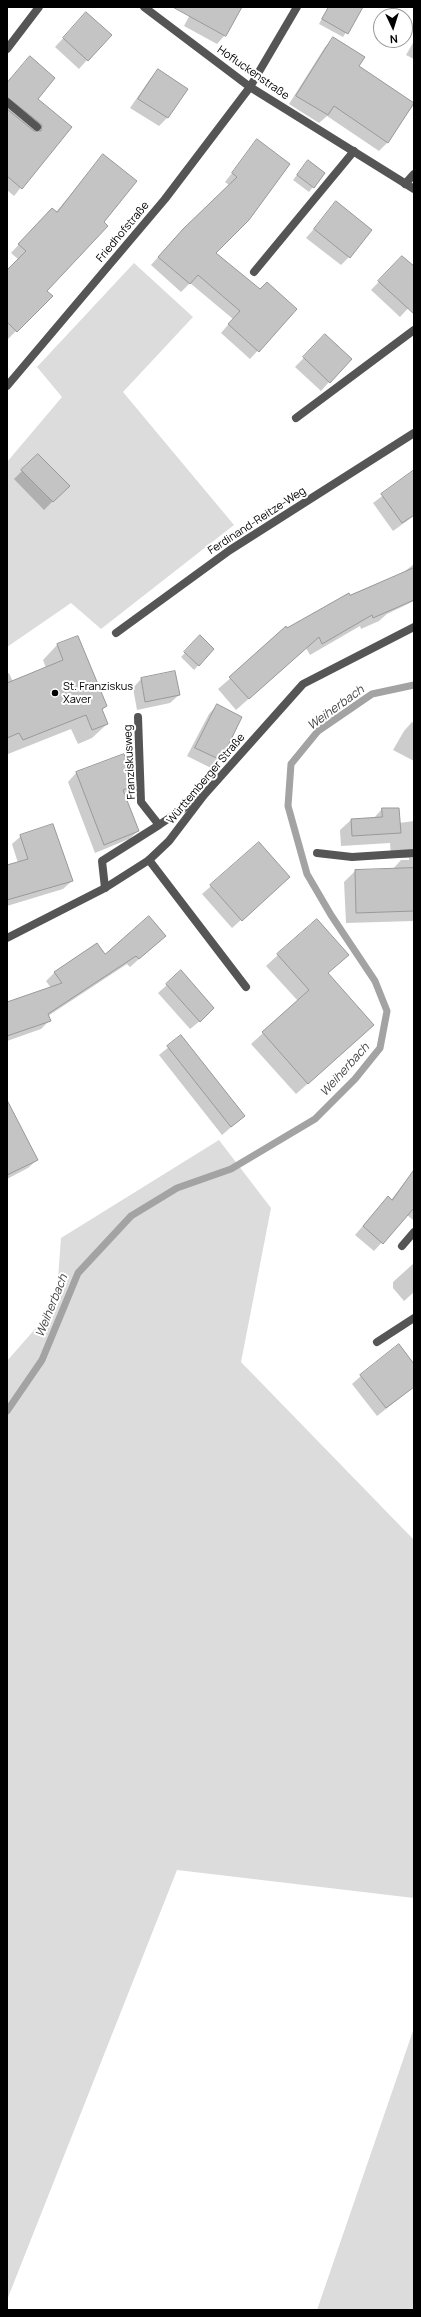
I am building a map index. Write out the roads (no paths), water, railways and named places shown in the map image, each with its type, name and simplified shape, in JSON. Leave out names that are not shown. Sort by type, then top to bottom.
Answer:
[{"type":"street","points":[[7,49],[39,7]]},
{"type":"street","name":"Hofluckenstraße","points":[[144,7],[250,86],[414,189]]},
{"type":"street","name":"Friedhofstraße","points":[[7,386],[165,199],[250,86],[298,7]]},
{"type":"street","points":[[7,102],[37,127]]},
{"type":"street","points":[[254,272],[354,152]]},
{"type":"street","points":[[406,184],[414,174]]},
{"type":"street","points":[[296,418],[414,330]]},
{"type":"street","name":"Ferdinand-Reitze-Weg","points":[[116,633],[230,550],[414,433]]},
{"type":"street","name":"Württemberger Straße","points":[[7,938],[105,888],[149,860],[169,841],[204,795],[303,684],[414,627]]},
{"type":"street","name":"Franziskusweg","points":[[138,717],[141,802],[159,825]]},
{"type":"street","points":[[105,888],[102,861],[204,795]]},
{"type":"street","points":[[317,853],[352,857],[414,853]]},
{"type":"street","points":[[149,860],[246,987]]},
{"type":"street","points":[[7,932],[21,932]]},
{"type":"street","points":[[402,1246],[414,1232]]},
{"type":"street","points":[[377,1342],[414,1318]]},
{"type":"waterway","name":"Weiherbach","points":[[7,1411],[42,1360],[78,1273],[131,1216],[177,1188],[231,1169],[315,1119],[355,1079],[380,1048],[387,1011],[375,981],[331,915],[307,874],[288,806],[291,764],[318,731],[372,694],[414,685]]},
{"type":"place","name":"St. Franziskus Xaver","points":[[55,693]]}]
